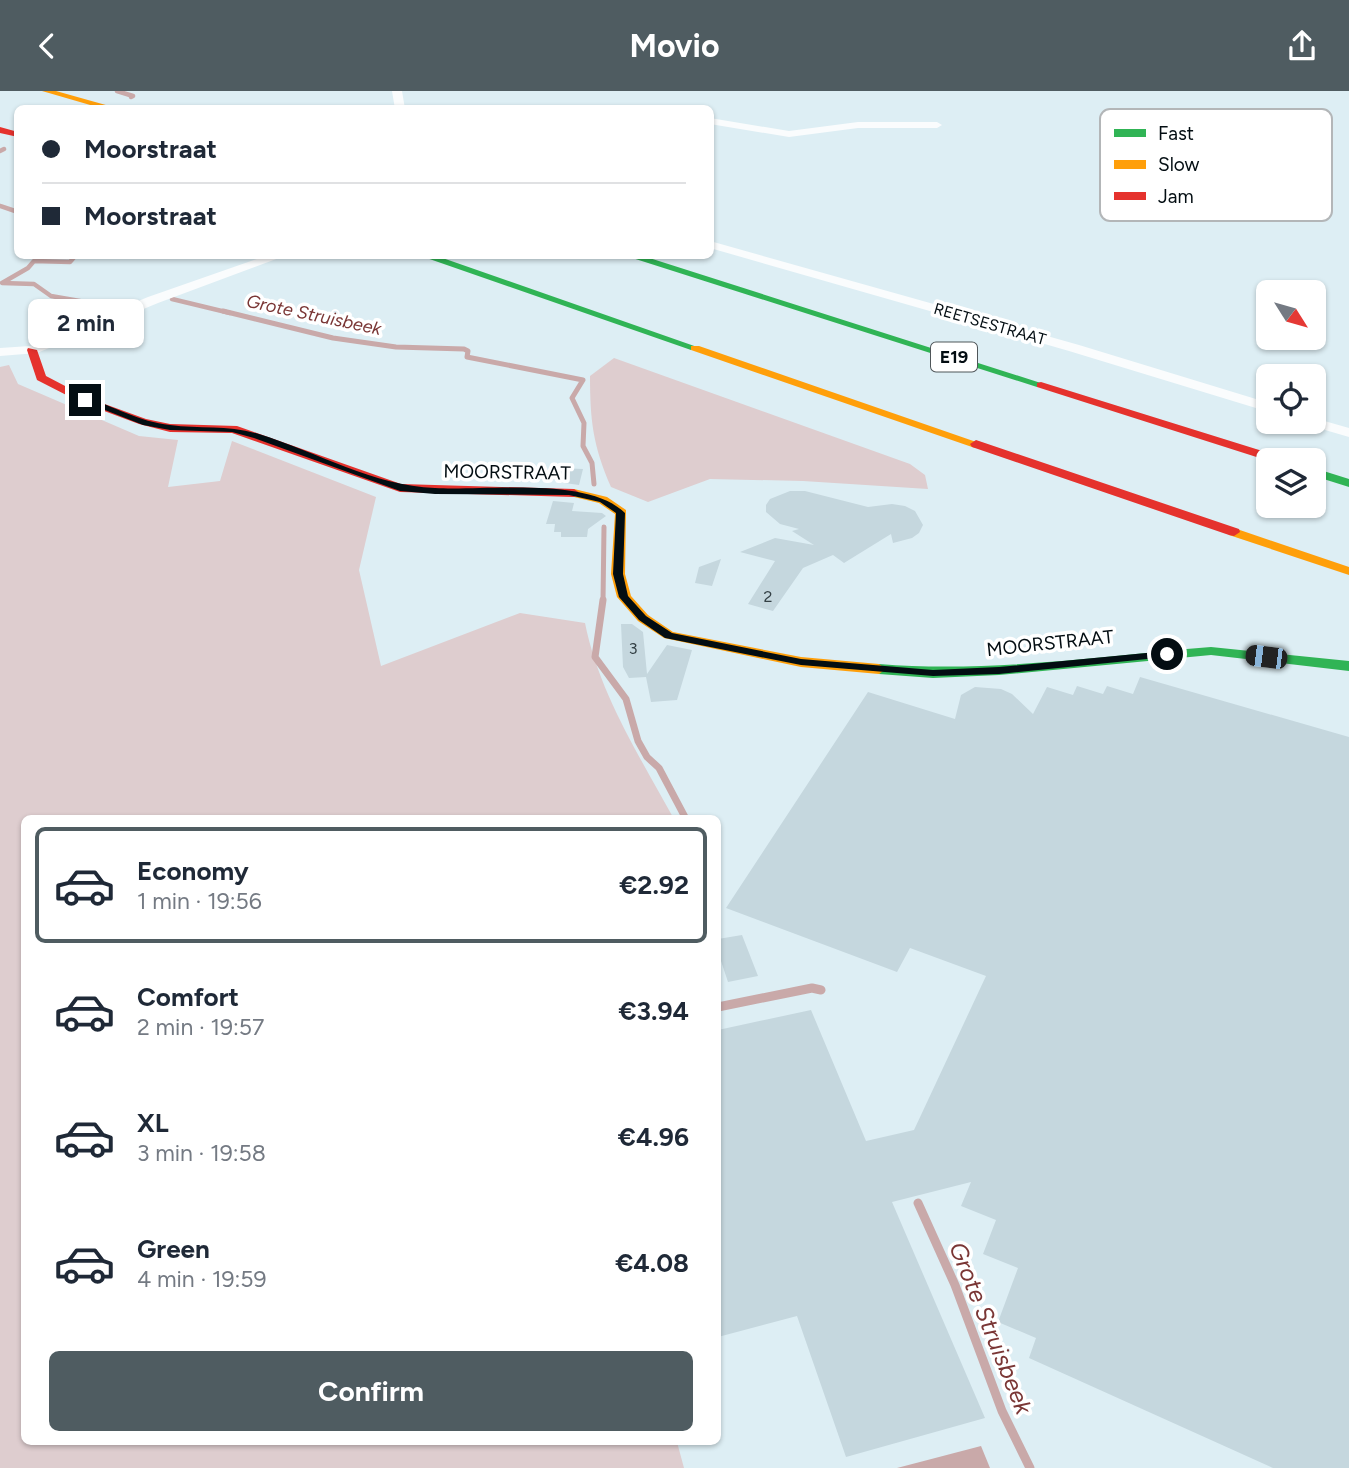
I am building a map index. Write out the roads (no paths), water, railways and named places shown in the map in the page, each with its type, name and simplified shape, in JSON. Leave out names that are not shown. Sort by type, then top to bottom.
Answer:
[{"type":"main road","points":[[46,91],[100,105]]},
{"type":"main road","points":[[435,259],[1349,571]]},
{"type":"main road","name":"E19","points":[[641,259],[1256,453]]},
{"type":"main road","name":"MOORSTRAAT","points":[[32,350],[41,378],[85,400],[143,422],[170,428],[233,429],[400,488],[435,491],[569,492],[603,500],[621,513],[618,574],[624,597],[643,618],[669,635],[801,662],[933,673],[999,670],[1211,651],[1349,666]]},
{"type":"main road","points":[[1326,476],[1349,483]]},
{"type":"street","points":[[714,122],[789,134],[858,125],[936,125]]},
{"type":"street","name":"REETSESTRAAT","points":[[714,245],[1061,344],[1256,404]]},
{"type":"street","points":[[0,352],[32,350],[153,300],[270,259]]},
{"type":"street","points":[[1326,426],[1349,433]]},
{"type":"waterway","name":"Grote Struisbeek","points":[[117,91],[133,96],[131,97]]},
{"type":"waterway","name":"Grote Struisbeek","points":[[0,151],[4,149]]},
{"type":"waterway","name":"Grote Struisbeek","points":[[0,206],[14,211]]},
{"type":"waterway","name":"Grote Struisbeek","points":[[73,259],[70,262],[34,261],[28,268],[2,283],[34,284],[51,296],[114,307]]},
{"type":"waterway","name":"Grote Struisbeek","points":[[172,299],[230,313]]},
{"type":"waterway","name":"Grote Struisbeek","points":[[223,311],[333,338],[396,347],[464,349],[468,351],[467,357],[583,380],[572,398],[584,423],[583,446],[592,463],[594,484]]},
{"type":"waterway","name":"Grote Struisbeek","points":[[603,602],[604,527]]},
{"type":"waterway","name":"Grote Struisbeek","points":[[603,600],[595,657],[626,699],[638,741],[647,757],[659,768],[684,815]]},
{"type":"waterway","name":"Grote Struisbeek","points":[[721,1006],[812,988],[821,990]]},
{"type":"waterway","name":"Grote Struisbeek","points":[[918,1203],[955,1285],[1002,1411],[1030,1468]]}]
